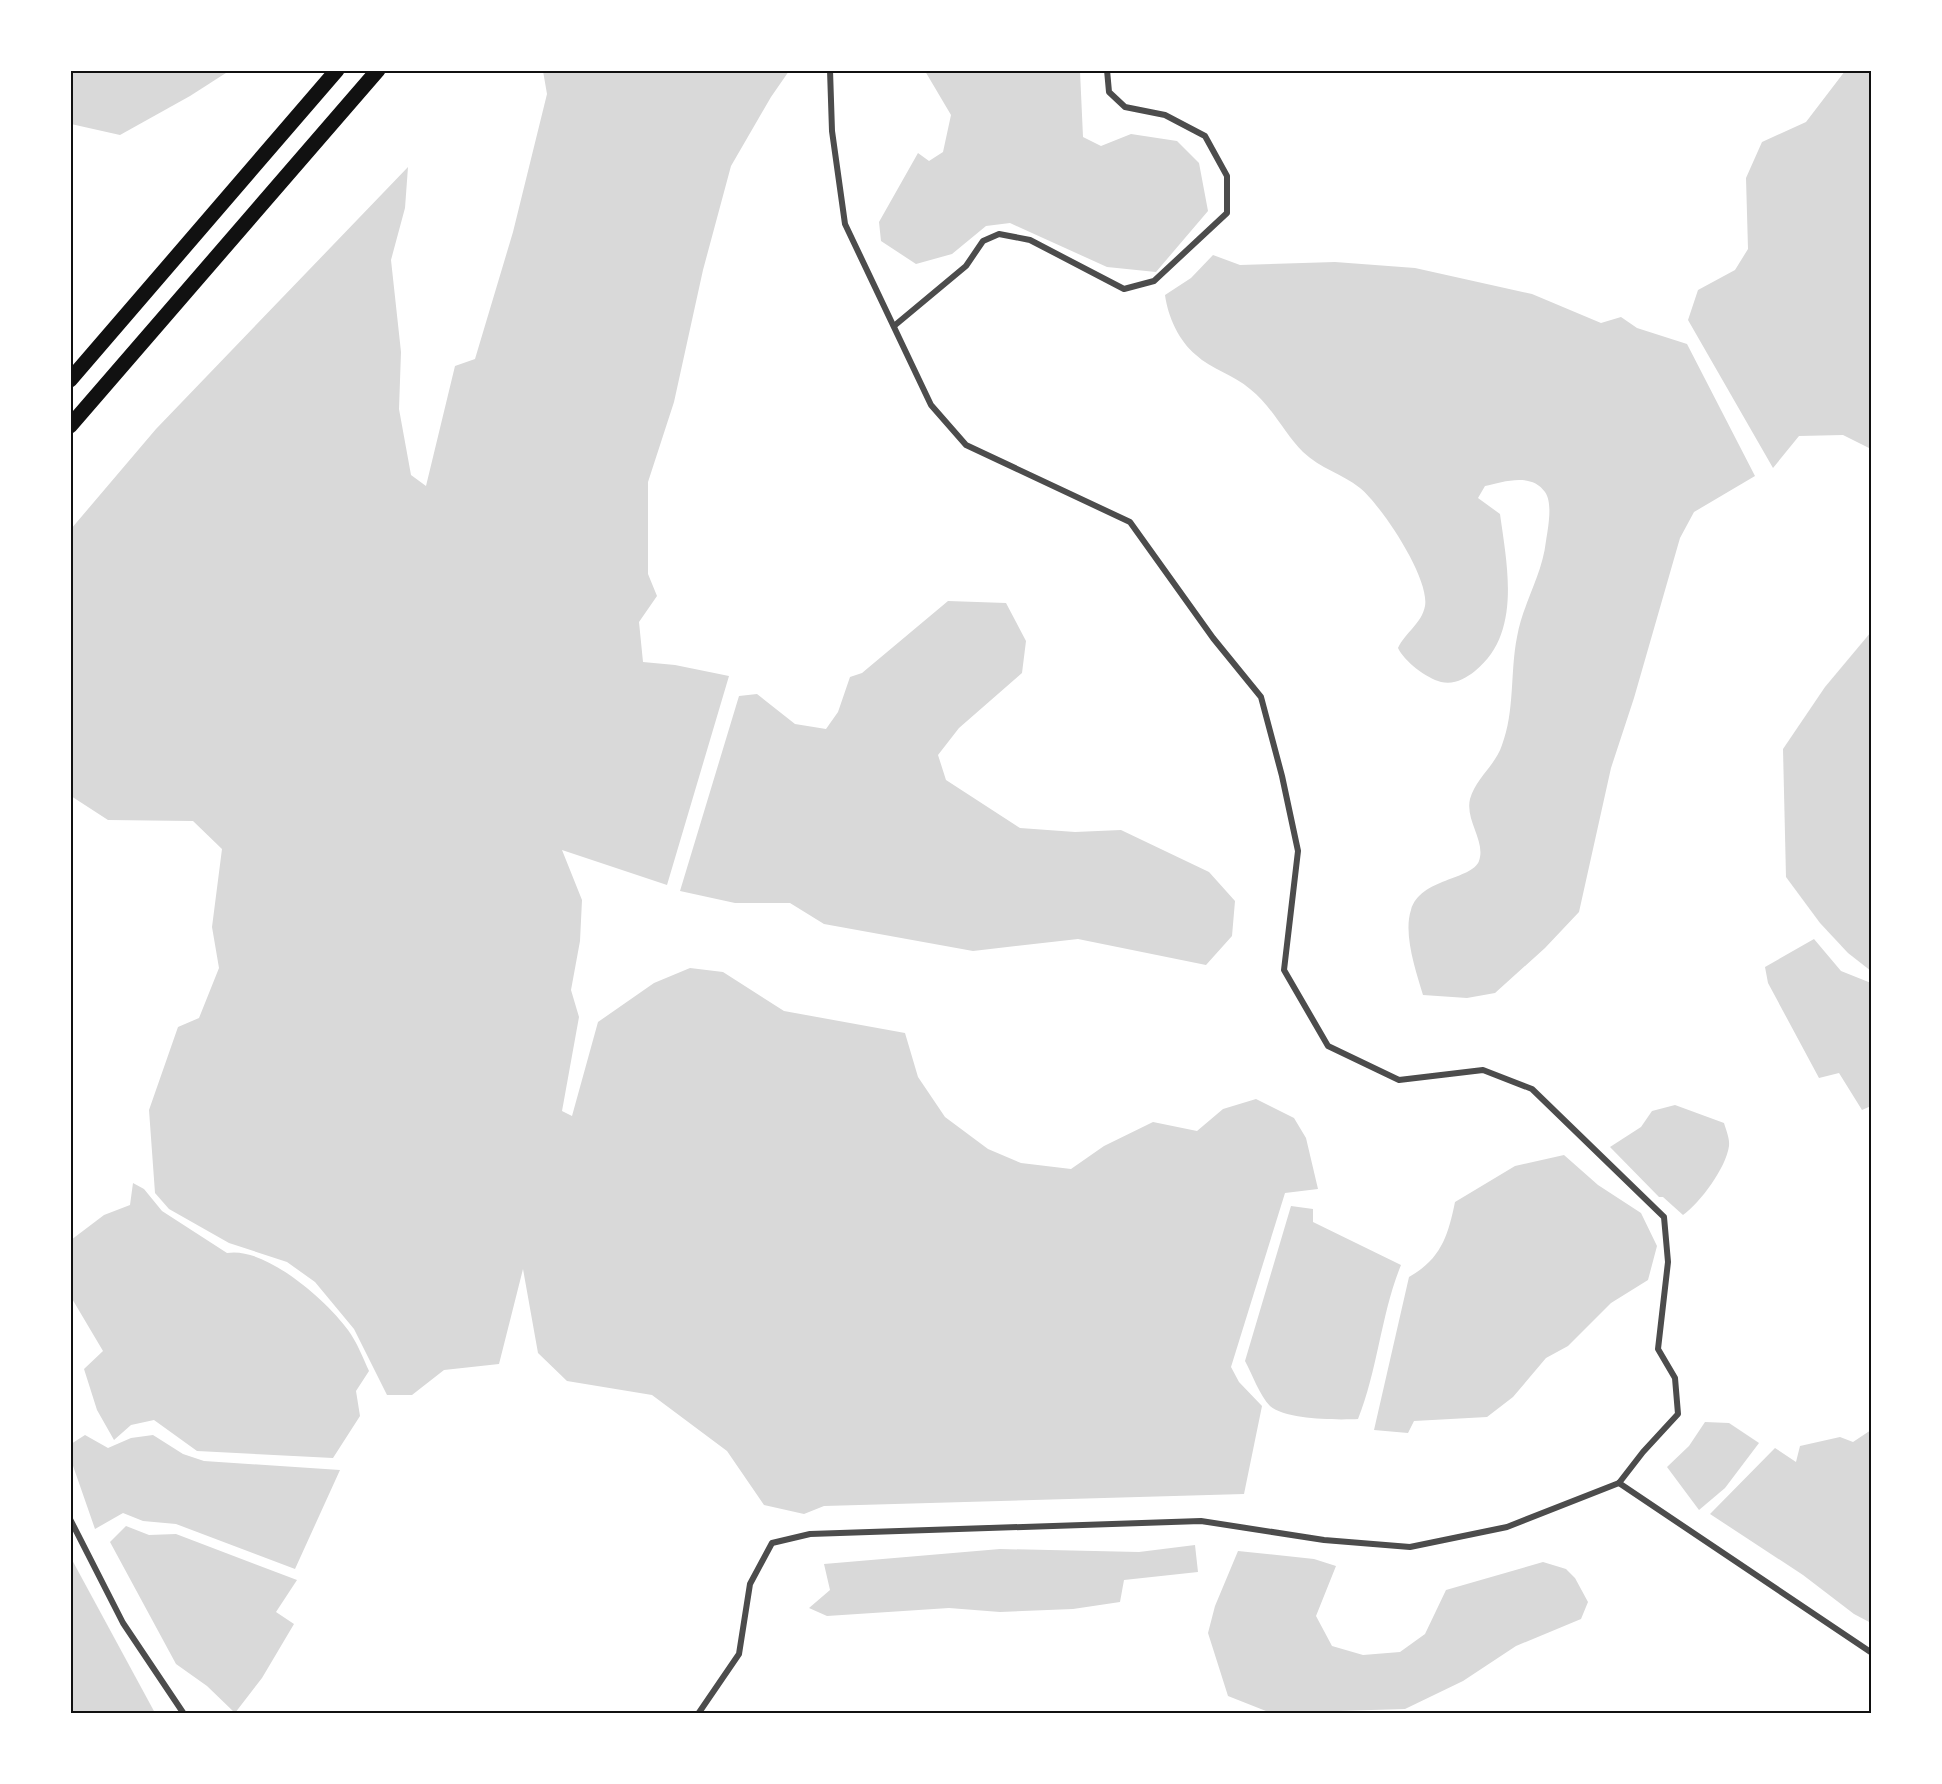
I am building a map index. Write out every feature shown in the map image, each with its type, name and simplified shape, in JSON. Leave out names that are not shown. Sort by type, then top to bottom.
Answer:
[{"type":"highway","points":[[70,380],[337,70]]},
{"type":"highway","points":[[70,426],[378,70]]},
{"type":"street","points":[[698,1713],[739,1654],[750,1584],[772,1544],[810,1534],[1201,1521],[1324,1540],[1410,1547],[1507,1527],[1619,1483],[1643,1452],[1678,1414],[1675,1378],[1658,1349],[1668,1262],[1664,1217],[1532,1089],[1483,1070],[1399,1080],[1328,1046],[1284,969],[1298,851],[1282,776],[1261,698],[1213,638],[1130,522],[966,445],[931,405],[845,224],[832,131],[830,70]]},
{"type":"street","points":[[894,326],[966,266],[983,241],[999,234],[1030,240],[1124,289],[1154,281],[1227,213],[1227,176],[1204,136],[1165,115],[1125,107],[1109,92],[1107,70]]},
{"type":"street","points":[[1619,1483],[1872,1653]]},
{"type":"street","points":[[70,1519],[123,1623],[184,1713]]},
{"type":"shaded area","points":[[71,70],[229,71],[190,96],[120,135],[71,124]]},
{"type":"shaded area","points":[[543,71],[789,71],[771,97],[731,166],[703,270],[674,402],[648,482],[648,574],[657,596],[639,622],[643,662],[675,665],[729,676],[667,885],[562,850],[582,900],[580,941],[571,990],[579,1017],[562,1111],[572,1116],[598,1022],[654,983],[690,968],[723,972],[784,1011],[905,1033],[918,1077],[945,1117],[988,1149],[1021,1163],[1071,1169],[1104,1146],[1153,1122],[1197,1131],[1223,1109],[1256,1099],[1294,1118],[1306,1138],[1318,1189],[1285,1193],[1231,1367],[1239,1382],[1262,1406],[1244,1494],[824,1506],[804,1514],[764,1505],[727,1451],[652,1395],[567,1381],[538,1353],[523,1269],[499,1364],[444,1370],[412,1395],[387,1395],[354,1329],[315,1282],[287,1262],[229,1243],[169,1209],[155,1193],[149,1110],[178,1027],[199,1018],[219,968],[212,927],[222,849],[193,821],[108,820],[71,796],[71,529],[156,429],[408,167],[405,208],[391,260],[401,352],[399,409],[411,475],[426,486],[455,366],[475,359],[513,232],[547,94]]},
{"type":"shaded area","points":[[925,71],[1080,71],[1083,137],[1101,146],[1131,134],[1177,141],[1199,163],[1208,211],[1156,272],[1107,267],[1010,223],[986,226],[952,254],[916,264],[881,241],[879,222],[918,153],[929,161],[943,152],[951,115]]},
{"type":"shaded area","points":[[1845,71],[1871,71],[1871,449],[1843,435],[1799,436],[1773,468],[1688,320],[1698,290],[1735,270],[1748,249],[1746,178],[1762,142],[1806,122]]},
{"type":"shaded area","points":[[1213,255],[1240,265],[1335,262],[1415,268],[1532,294],[1601,323],[1621,317],[1637,328],[1687,344],[1755,476],[1694,512],[1680,538],[1634,698],[1611,768],[1579,912],[1545,948],[1495,993],[1467,998],[1423,995],[1411,953],[1409,920],[1416,899],[1424,892],[1467,872],[1479,861],[1480,846],[1470,815],[1470,799],[1499,752],[1506,732],[1511,705],[1517,637],[1544,554],[1549,502],[1545,492],[1539,486],[1525,480],[1485,486],[1478,498],[1500,514],[1506,555],[1508,598],[1500,638],[1490,656],[1463,679],[1446,683],[1422,673],[1405,658],[1398,648],[1423,612],[1425,594],[1412,561],[1391,525],[1360,488],[1317,463],[1303,452],[1258,396],[1244,384],[1202,360],[1184,343],[1175,328],[1165,295],[1191,278]]},
{"type":"shaded area","points":[[948,601],[1006,603],[1026,641],[1022,673],[959,728],[938,755],[946,780],[1020,828],[1075,832],[1121,830],[1209,872],[1235,901],[1232,936],[1206,965],[1078,939],[973,951],[824,924],[790,903],[735,903],[680,891],[739,696],[757,694],[795,724],[826,729],[838,712],[850,677],[862,673]]},
{"type":"shaded area","points":[[1871,632],[1871,971],[1848,953],[1820,923],[1786,877],[1783,749],[1825,687]]},
{"type":"shaded area","points":[[1814,939],[1841,971],[1871,983],[1871,1106],[1862,1110],[1839,1073],[1819,1078],[1768,983],[1765,967]]},
{"type":"shaded area","points":[[1675,1105],[1724,1123],[1729,1143],[1727,1155],[1718,1174],[1697,1202],[1683,1215],[1663,1197],[1659,1197],[1610,1147],[1641,1127],[1652,1111]]},
{"type":"shaded area","points":[[1564,1155],[1598,1185],[1641,1213],[1657,1246],[1648,1280],[1611,1303],[1568,1346],[1546,1358],[1513,1397],[1487,1417],[1414,1421],[1408,1433],[1374,1430],[1409,1277],[1429,1262],[1441,1246],[1455,1202],[1515,1166]]},
{"type":"shaded area","points":[[133,1183],[144,1189],[162,1211],[227,1253],[242,1253],[259,1258],[294,1278],[326,1305],[348,1330],[369,1371],[356,1391],[360,1416],[333,1458],[197,1451],[154,1420],[131,1425],[114,1440],[97,1410],[84,1369],[103,1351],[71,1297],[71,1240],[104,1215],[130,1205]]},
{"type":"shaded area","points":[[1291,1206],[1313,1209],[1313,1222],[1401,1265],[1358,1419],[1299,1417],[1278,1411],[1270,1406],[1263,1397],[1245,1361]]},
{"type":"shaded area","points":[[1705,1422],[1729,1423],[1759,1443],[1725,1488],[1699,1510],[1667,1467],[1689,1446]]},
{"type":"shaded area","points":[[1871,1430],[1871,1623],[1854,1614],[1803,1575],[1710,1514],[1775,1448],[1796,1462],[1800,1446],[1840,1437],[1853,1442]]},
{"type":"shaded area","points":[[85,1435],[108,1448],[131,1438],[153,1435],[183,1454],[204,1461],[340,1470],[295,1569],[176,1524],[143,1521],[123,1513],[95,1529],[71,1460],[71,1444]]},
{"type":"shaded area","points":[[126,1526],[149,1535],[176,1534],[297,1580],[276,1612],[294,1624],[262,1678],[235,1713],[207,1686],[176,1664],[110,1542]]},
{"type":"shaded area","points":[[1195,1545],[1198,1572],[1124,1580],[1120,1602],[1073,1609],[1000,1612],[949,1608],[827,1616],[809,1608],[830,1590],[824,1564],[1000,1549],[1139,1552]]},
{"type":"shaded area","points":[[1238,1551],[1314,1559],[1336,1566],[1316,1616],[1332,1646],[1363,1655],[1400,1652],[1425,1634],[1446,1590],[1543,1562],[1566,1569],[1575,1578],[1588,1602],[1581,1619],[1516,1646],[1463,1681],[1405,1709],[1271,1713],[1228,1696],[1208,1633],[1215,1606]]},
{"type":"shaded area","points":[[71,1558],[155,1713],[71,1713]]}]
